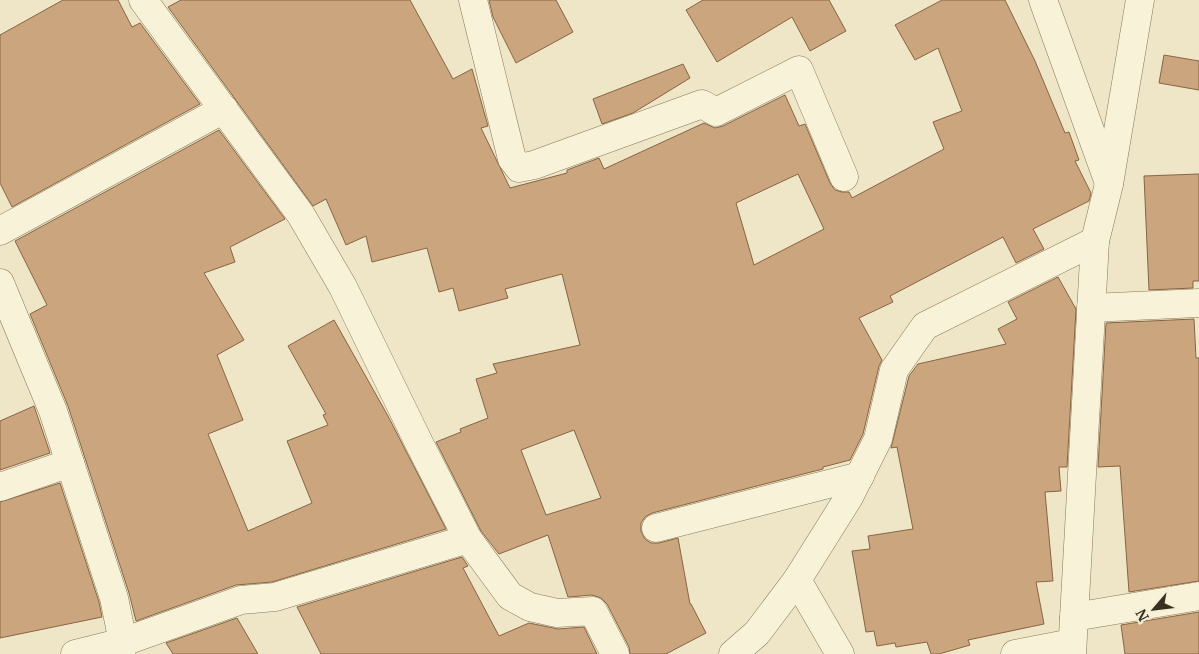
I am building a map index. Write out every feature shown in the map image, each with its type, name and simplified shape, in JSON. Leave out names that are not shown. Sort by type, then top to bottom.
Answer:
[{"type":"street","points":[[473,0],[512,159],[519,168],[534,166],[702,104],[716,112],[799,70],[844,177]]},
{"type":"street","points":[[1044,0],[1109,184]]},
{"type":"street","points":[[1073,638],[1095,241],[1109,184],[1140,0]]},
{"type":"street","points":[[148,2],[301,215],[343,287],[420,446],[468,539],[510,596],[530,607],[557,614],[593,611],[615,654]]},
{"type":"street","points":[[0,232],[224,109]]},
{"type":"street","points":[[733,654],[757,633],[797,580],[849,497],[878,439],[894,370],[925,326],[1095,241]]},
{"type":"street","points":[[0,283],[53,411],[114,598],[122,648]]},
{"type":"street","points":[[1091,308],[1199,303]]},
{"type":"street","points":[[0,488],[70,463]]},
{"type":"street","points":[[656,528],[860,476]]},
{"type":"street","points":[[75,654],[122,648],[242,600],[275,597],[468,539]]},
{"type":"street","points":[[797,580],[840,654]]},
{"type":"street","points":[[1015,654],[1073,638],[1199,596]]},
{"type":"building","points":[[63,0],[118,0],[132,27],[140,23],[200,104],[12,207],[0,183],[0,35]]},
{"type":"building","points":[[181,0],[410,0],[453,79],[472,69],[488,126],[481,128],[510,188],[567,173],[567,170],[599,158],[604,169],[704,123],[715,128],[723,126],[785,95],[799,126],[805,124],[830,183],[835,190],[849,192],[852,198],[944,149],[933,122],[962,111],[938,48],[915,60],[895,25],[942,0],[1005,0],[1035,61],[1065,133],[1069,132],[1079,160],[1075,161],[1091,193],[1089,201],[1033,229],[1044,249],[1016,263],[1003,237],[890,296],[893,302],[859,318],[882,360],[863,434],[850,460],[823,467],[823,469],[652,513],[645,517],[641,523],[641,531],[645,539],[651,543],[678,538],[690,604],[706,633],[666,654],[630,654],[629,647],[607,604],[601,598],[592,595],[568,597],[548,535],[499,554],[481,531],[436,442],[461,432],[460,429],[488,418],[476,379],[497,373],[493,364],[580,345],[562,274],[505,289],[508,298],[459,311],[453,288],[439,292],[427,248],[372,262],[366,236],[346,245],[326,199],[313,206],[168,7]],"holes":[[[798,174],[824,229],[754,265],[736,203]],[[574,430],[601,498],[546,515],[521,450]]]},
{"type":"building","points":[[489,0],[556,0],[573,32],[516,63],[493,17]]},
{"type":"building","points":[[703,0],[829,0],[846,31],[810,51],[792,17],[717,62],[686,10]]},
{"type":"building","points":[[1164,55],[1199,61],[1199,90],[1159,83]]},
{"type":"building","points":[[683,64],[690,78],[633,113],[602,124],[593,99]]},
{"type":"building","points":[[219,130],[285,219],[230,247],[235,262],[204,273],[244,340],[217,355],[243,420],[208,434],[248,531],[312,503],[287,441],[328,425],[323,415],[326,414],[288,346],[334,320],[388,416],[446,529],[272,582],[236,585],[136,621],[129,593],[68,406],[30,314],[47,305],[15,241]]},
{"type":"building","points":[[1199,174],[1199,281],[1193,281],[1193,288],[1149,290],[1144,176]]},
{"type":"building","points":[[1058,277],[1076,309],[1067,467],[1059,467],[1061,491],[1045,492],[1053,581],[1036,582],[1044,624],[968,640],[970,645],[939,654],[931,654],[927,642],[896,647],[895,643],[877,646],[874,631],[866,632],[852,551],[870,549],[868,536],[913,529],[897,447],[891,448],[909,376],[918,364],[1006,344],[998,329],[1017,319],[1008,302]]},
{"type":"building","points":[[1194,319],[1196,358],[1199,358],[1199,581],[1129,592],[1120,466],[1098,467],[1106,323]]},
{"type":"building","points":[[34,406],[50,453],[0,470],[0,421]]},
{"type":"building","points":[[60,483],[99,602],[102,617],[0,638],[0,502]]},
{"type":"building","points":[[462,557],[468,566],[463,568],[499,636],[529,623],[558,629],[584,627],[597,654],[321,654],[297,607]]},
{"type":"building","points":[[1199,612],[1199,654],[1125,654],[1121,625]]},
{"type":"building","points":[[237,618],[258,654],[173,654],[166,643]]}]
